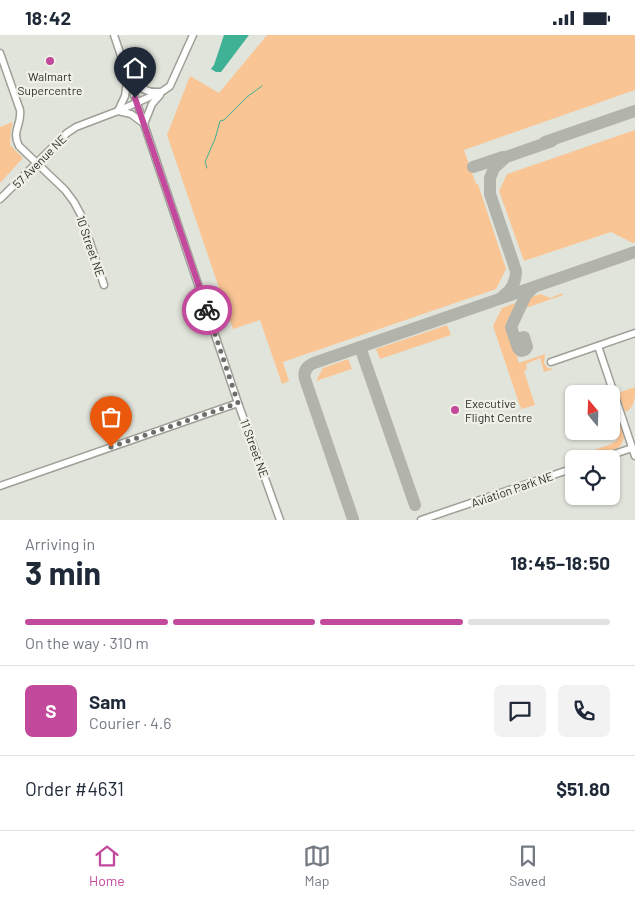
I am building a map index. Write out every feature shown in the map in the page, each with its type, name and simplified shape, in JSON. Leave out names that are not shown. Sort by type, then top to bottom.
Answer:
[{"type":"street","name":"11 Street NE","points":[[114,35],[238,403],[280,520]]},
{"type":"street","points":[[127,77],[125,97],[118,111],[131,114],[144,124],[152,104],[170,86],[193,35]]},
{"type":"street","name":"10 Street NE","points":[[0,53],[20,110],[21,119],[16,134],[19,146],[65,190],[74,202],[81,215],[104,285]]},
{"type":"street","points":[[127,77],[142,89],[152,92],[163,91]]},
{"type":"street","name":"57 Avenue NE","points":[[0,199],[60,139],[76,127],[163,91]]},
{"type":"street","points":[[551,362],[635,333]]},
{"type":"street","points":[[598,346],[635,456]]},
{"type":"street","points":[[0,486],[238,403]]},
{"type":"street","points":[[620,452],[632,448]]},
{"type":"street","name":"Aviation Park NE","points":[[421,520],[565,471]]},
{"type":"shaded area","points":[[224,35],[249,35],[221,72],[216,72],[211,69]]},
{"type":"shaded area","points":[[267,35],[635,35],[635,90],[464,150],[476,184],[478,184],[506,269],[496,289],[283,362],[289,381],[282,384],[260,320],[233,329],[167,135],[190,76],[219,93]]},
{"type":"shaded area","points":[[13,122],[10,145],[23,158],[0,183],[0,127]]},
{"type":"shaded area","points":[[635,130],[635,242],[633,243],[611,232],[524,261],[499,191],[507,174]]},
{"type":"shaded area","points":[[563,293],[563,295],[523,309],[528,298],[541,294],[550,298]]},
{"type":"shaded area","points":[[518,302],[507,326],[519,363],[545,354],[544,363],[548,368],[554,369],[544,372],[540,358],[526,364],[527,369],[524,371],[535,405],[521,409],[493,326],[502,308]]},
{"type":"shaded area","points":[[447,325],[451,335],[380,359],[376,349]]},
{"type":"shaded area","points":[[348,359],[352,369],[316,381],[323,368]]},
{"type":"shaded area","points":[[635,387],[633,405],[625,412],[620,398],[620,392]]},
{"type":"shaded area","points":[[620,422],[624,434],[620,446],[616,450],[594,450],[620,440]]},
{"type":"waterway","points":[[207,168],[205,162],[220,121],[224,120],[247,97],[262,86]]},
{"type":"taxiway","points":[[545,142],[635,111]]},
{"type":"taxiway","points":[[503,296],[513,285],[516,271],[490,194],[490,178],[494,168],[506,157],[552,141]]},
{"type":"taxiway","points":[[473,167],[503,157]]},
{"type":"taxiway","points":[[353,519],[305,379],[305,371],[308,367],[314,363],[635,252]]},
{"type":"taxiway","points":[[514,337],[517,339],[524,337],[527,347],[525,350],[521,351],[518,348],[511,327],[526,295],[534,287]]},
{"type":"taxiway","points":[[360,347],[415,505]]},
{"type":"way so far","points":[[111,447],[238,403],[207,310]]},
{"type":"place","name":"Walmart Supercentre","points":[[50,61]]},
{"type":"place","name":"Executive Flight Centre","points":[[455,410]]},
{"type":"route","points":[[135,98],[207,310]]}]
